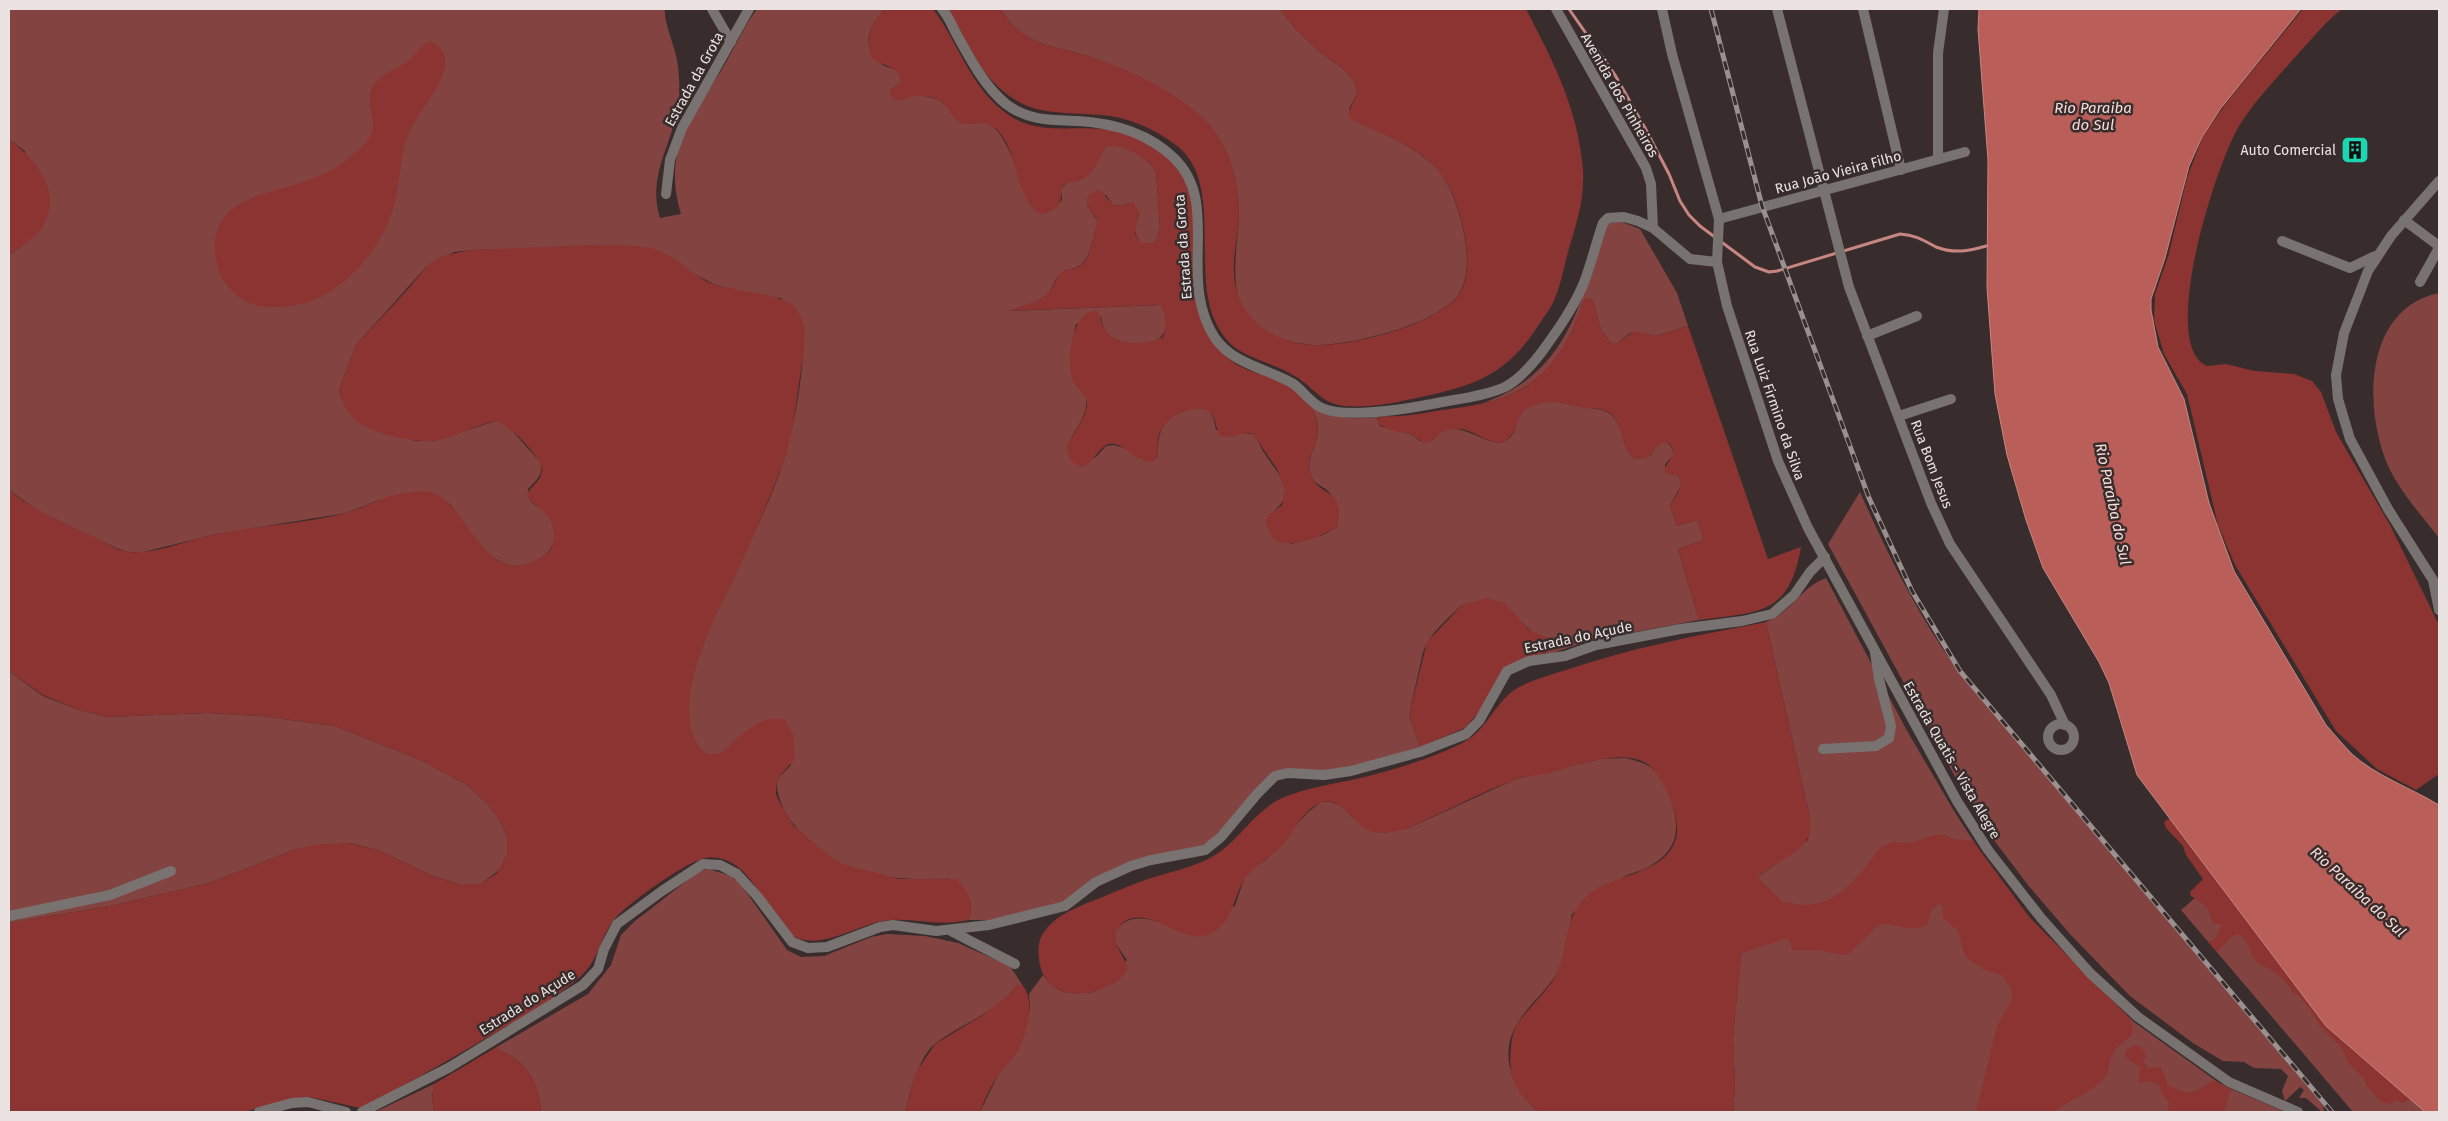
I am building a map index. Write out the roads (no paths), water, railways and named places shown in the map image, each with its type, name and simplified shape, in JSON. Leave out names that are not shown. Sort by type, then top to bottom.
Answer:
[{"type":"street","points":[[712,9],[731,42]]},
{"type":"street","name":"Estrada da Grota","points":[[666,194],[670,160],[677,140],[749,9]]},
{"type":"street","name":"Estrada da Grota","points":[[942,9],[982,77],[1006,104],[1033,118],[1100,124],[1128,129],[1150,140],[1178,162],[1189,177],[1195,194],[1198,224],[1196,254],[1198,290],[1204,312],[1215,338],[1235,358],[1293,384],[1323,409],[1355,412],[1390,410],[1476,395],[1505,386],[1529,368],[1569,313],[1584,282],[1604,220],[1610,217],[1624,217],[1653,228]]},
{"type":"street","name":"Avenida dos Pinheiros","points":[[1556,9],[1646,168],[1651,184],[1653,228]]},
{"type":"street","name":"Rua Luiz Firmino da Silva","points":[[1662,9],[1672,54],[1719,221],[1717,258],[1734,329],[1769,437],[1799,511],[1825,557]]},
{"type":"street","name":"Rua Bom Jesus","points":[[1777,9],[1844,268],[1867,336],[1931,503],[1950,544],[2052,695],[2065,725]]},
{"type":"street","points":[[1863,9],[1901,170]]},
{"type":"street","points":[[1938,159],[1938,52],[1944,9]]},
{"type":"street","name":"Rua João Vieira Filho","points":[[1719,221],[1824,189],[1965,152]]},
{"type":"street","points":[[2282,241],[2350,268],[2372,259],[2439,181]]},
{"type":"street","points":[[2404,220],[2439,247],[2420,282]]},
{"type":"street","points":[[1653,228],[1690,259],[1717,258]]},
{"type":"street","points":[[2382,247],[2359,290],[2344,333],[2337,369],[2338,399],[2350,439],[2367,471],[2436,584],[2439,610]]},
{"type":"street","points":[[1867,336],[1916,316]]},
{"type":"street","points":[[1898,416],[1951,398]]},
{"type":"street","name":"Estrada Quatis - Vista Alegre","points":[[1825,557],[1957,801],[1988,850],[2041,918],[2090,973],[2138,1018],[2229,1082],[2298,1112]]},
{"type":"street","name":"Estrada do Açude","points":[[362,1112],[450,1067],[583,985],[598,969],[604,950],[618,924],[662,891],[703,864],[720,865],[737,874],[757,896],[787,937],[799,946],[808,948],[827,947],[880,927],[893,925],[951,931],[989,925],[1060,908],[1074,902],[1096,882],[1131,866],[1151,860],[1205,850],[1221,837],[1257,794],[1275,776],[1288,773],[1324,775],[1351,772],[1420,752],[1466,734],[1479,721],[1506,671],[1518,664],[1565,656],[1596,645],[1742,621],[1772,614],[1794,595],[1810,572],[1825,557]]},
{"type":"street","points":[[1823,749],[1876,746],[1886,742],[1889,738],[1890,726],[1878,679],[1875,652]]},
{"type":"street","points":[[9,916],[110,895],[171,871]]},
{"type":"street","points":[[951,931],[1015,964]]},
{"type":"street","points":[[259,1112],[292,1103],[308,1102],[346,1112]]},
{"type":"water","name":"Rio Paraiba do Sul","points":[[1979,9],[2301,9],[2221,108],[2202,137],[2189,166],[2165,258],[2151,299],[2151,310],[2158,347],[2184,399],[2209,503],[2234,571],[2326,725],[2339,740],[2361,762],[2439,805],[2439,1112],[2425,1112],[2326,1026],[2137,775],[2109,683],[2099,662],[2043,568],[2026,520],[2007,455],[1995,394],[1987,288],[1988,160],[1978,29]]},
{"type":"waterway","points":[[1569,9],[1615,75],[1645,128],[1669,174],[1680,201],[1689,215],[1700,226],[1755,267],[1769,272],[1777,271],[1900,234],[1915,237],[1936,247],[1955,251],[1986,246]]},
{"type":"railway","points":[[1711,9],[1762,206],[1869,498],[1912,591],[1960,671],[2332,1112]]},
{"type":"place","name":"Auto Comercial","points":[[2355,150]]},
{"type":"water label","name":"Rio Paraíba do Sul","points":[[2113,504]]},
{"type":"water label","name":"Rio Paraíba do Sul","points":[[2358,892]]}]
